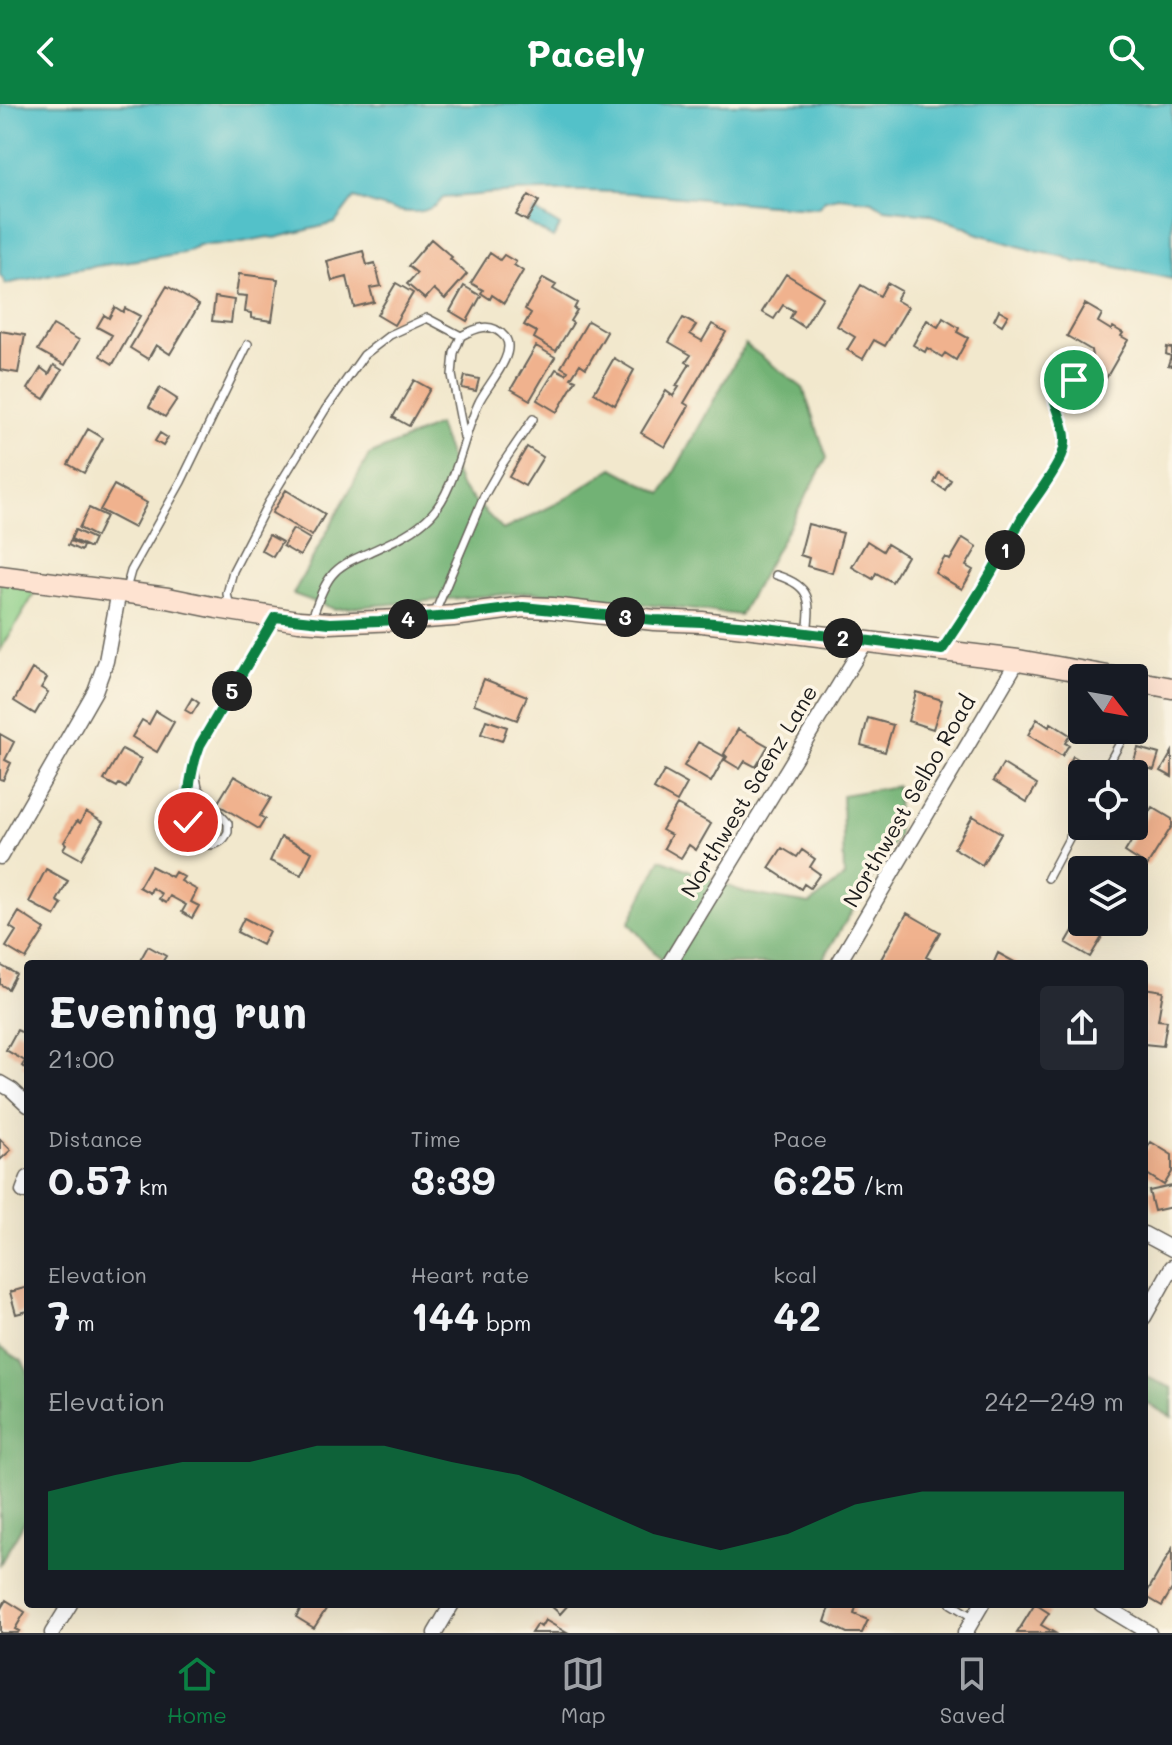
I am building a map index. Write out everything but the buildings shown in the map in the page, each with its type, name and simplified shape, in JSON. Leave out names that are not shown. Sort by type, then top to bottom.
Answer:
[{"type":"main road","points":[[0,576],[123,591],[311,622],[433,617],[523,607],[750,626],[1068,669]]},
{"type":"main road","points":[[1148,683],[1172,688]]},
{"type":"street","points":[[0,857],[95,691],[106,661],[123,591]]},
{"type":"street","name":"Northwest Saenz Lane","points":[[671,960],[866,641]]},
{"type":"street","name":"Northwest Selbo Road","points":[[840,960],[1018,660]]},
{"type":"street","points":[[0,1083],[24,1101]]},
{"type":"street","points":[[1148,1236],[1172,1249]]},
{"type":"street","points":[[1148,1310],[1172,1267]]},
{"type":"street","points":[[52,1633],[68,1608]]},
{"type":"street","points":[[435,1633],[450,1608]]},
{"type":"street","points":[[965,1633],[980,1608]]},
{"type":"street","points":[[1108,1608],[1149,1633]]},
{"type":"lane","points":[[230,610],[227,594],[233,571],[268,503],[325,410],[364,355],[390,335],[427,318],[461,336]]},
{"type":"lane","points":[[311,622],[332,574],[343,565],[402,536],[434,512],[454,475],[464,437],[479,400],[503,365],[509,349],[507,339],[496,330],[479,327],[461,336],[454,353],[452,375],[464,437]]},
{"type":"lane","points":[[123,591],[181,482],[248,344]]},
{"type":"lane","points":[[942,650],[1063,454],[1065,428],[1052,388],[1056,372]]},
{"type":"lane","points":[[433,617],[484,496],[533,419]]},
{"type":"lane","points":[[776,575],[805,591],[809,605],[807,634]]},
{"type":"lane","points":[[193,764],[198,787],[228,823],[228,832],[220,842],[210,845],[196,839],[188,822],[187,797],[193,764],[200,745],[275,617]]},
{"type":"lane","points":[[1048,878],[1068,840]]},
{"type":"lane","points":[[958,1608],[974,1618]]},
{"type":"green space","points":[[745,344],[803,388],[827,458],[740,615],[531,592],[334,609],[293,594],[369,455],[438,425],[460,486],[503,530],[560,502],[613,468],[662,494]]},
{"type":"green space","points":[[0,576],[42,581],[0,651]]},
{"type":"green space","points":[[897,786],[898,835],[822,960],[661,960],[629,923],[661,859],[746,893],[810,904],[844,877],[842,795]]},
{"type":"green space","points":[[0,1347],[24,1365],[24,1523],[0,1564]]},
{"type":"green space","points":[[1148,1378],[1172,1388],[1172,1417],[1148,1404]]},
{"type":"water","points":[[0,104],[1172,104],[1172,279],[1102,264],[1075,262],[976,233],[929,214],[885,209],[872,201],[839,197],[825,200],[818,208],[616,192],[548,191],[443,198],[424,211],[413,212],[388,209],[354,198],[335,223],[275,238],[199,245],[183,253],[71,270],[6,284],[0,275]]},
{"type":"water","points":[[534,210],[560,226],[553,238],[526,222]]},
{"type":"route","points":[[188,822],[187,797],[200,745],[275,617],[330,623],[453,616],[523,607],[552,608],[654,620],[750,626],[942,650],[1063,454],[1065,428],[1052,388],[1053,378],[1056,372],[1062,378],[1074,380]]}]
